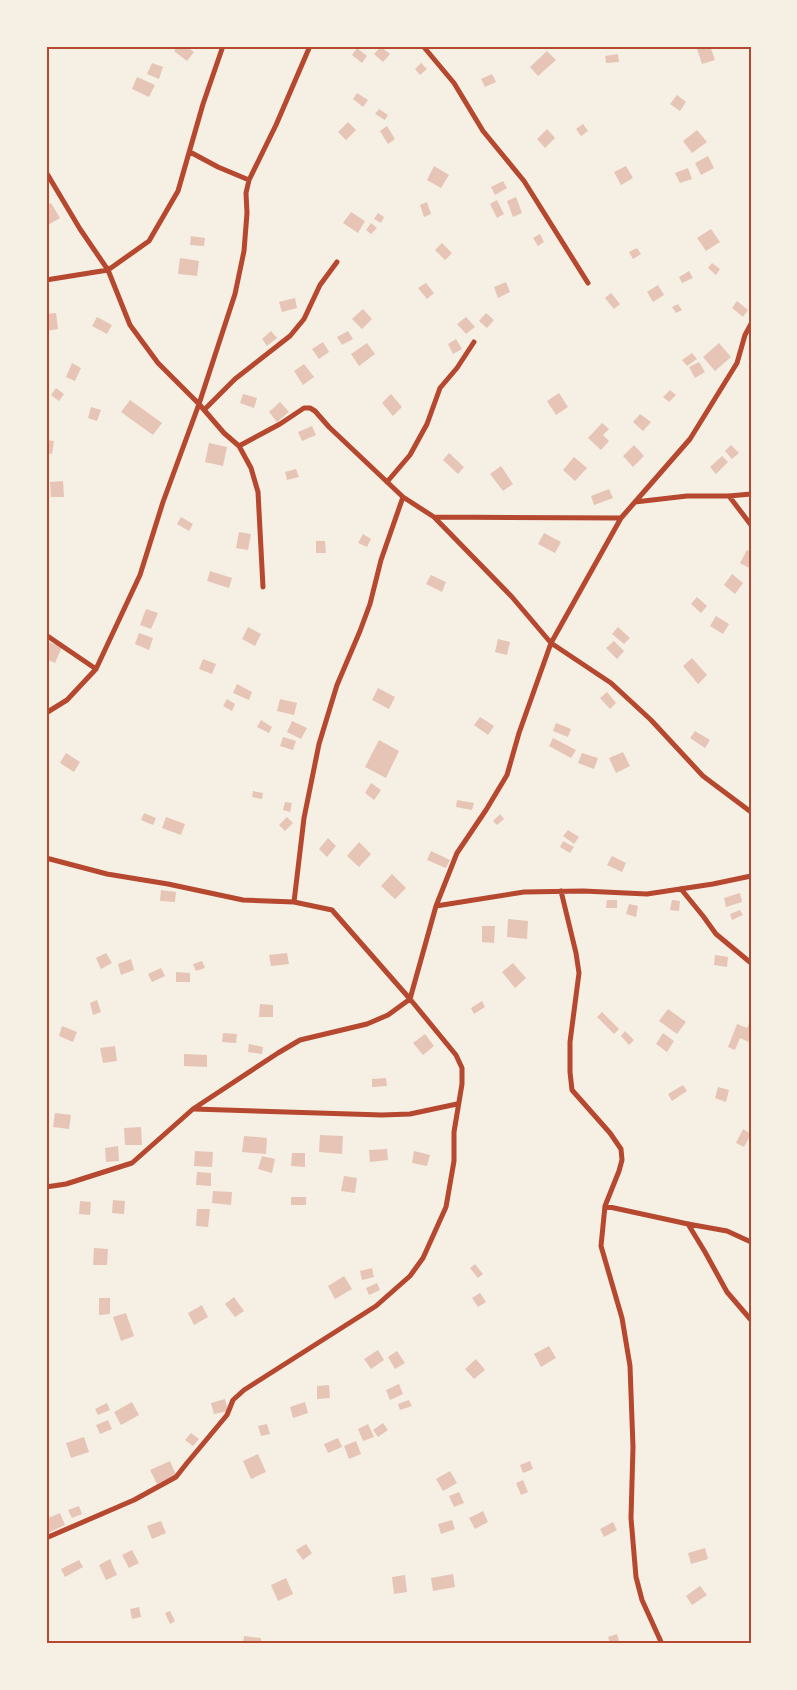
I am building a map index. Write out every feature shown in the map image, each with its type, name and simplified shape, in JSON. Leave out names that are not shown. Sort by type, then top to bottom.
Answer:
[{"type":"street","points":[[46,280],[108,270],[148,241],[178,191],[203,104],[223,46]]},
{"type":"street","points":[[46,713],[68,700],[96,668],[140,576],[163,502],[199,404],[235,294],[244,251],[247,213],[246,193],[249,180],[276,125],[310,46]]},
{"type":"street","points":[[423,46],[454,83],[483,132],[524,180],[588,283]]},
{"type":"street","points":[[190,152],[218,167],[249,180]]},
{"type":"street","points":[[46,172],[80,229],[108,270],[130,325],[158,363],[199,404],[224,433],[239,446],[251,468],[258,492],[263,587]]},
{"type":"street","points":[[204,410],[234,379],[290,336],[304,320],[320,285],[337,262]]},
{"type":"street","points":[[46,1187],[66,1184],[132,1163],[194,1109],[300,1040],[367,1024],[388,1015],[410,999],[436,906],[457,853],[486,810],[507,774],[519,733],[551,643],[621,518],[690,439],[737,363],[745,335],[751,324]]},
{"type":"street","points":[[387,482],[410,455],[427,424],[440,388],[457,368],[474,342]]},
{"type":"street","points":[[239,446],[280,424],[304,408],[316,411],[329,427],[403,497],[434,517],[512,597],[551,643],[611,683],[651,720],[703,776],[751,812]]},
{"type":"street","points":[[635,502],[687,496],[751,494]]},
{"type":"street","points":[[729,496],[751,524]]},
{"type":"street","points":[[294,902],[304,818],[319,744],[337,685],[370,604],[381,560],[403,497]]},
{"type":"street","points":[[434,517],[621,518]]},
{"type":"street","points":[[46,635],[96,668]]},
{"type":"street","points":[[46,858],[107,874],[168,884],[243,900],[294,902],[332,910],[410,999],[456,1055],[462,1068],[462,1084],[457,1104],[453,1144],[454,1161],[446,1207],[424,1258],[410,1276],[376,1306],[244,1390],[233,1400],[227,1415],[187,1462],[176,1478],[134,1500],[46,1538]]},
{"type":"street","points":[[436,906],[524,892],[561,891],[648,894],[751,876]]},
{"type":"street","points":[[681,889],[716,934],[751,963]]},
{"type":"street","points":[[561,891],[579,973],[570,1042],[572,1090],[610,1133],[621,1149],[622,1160],[619,1171],[605,1206],[601,1246],[622,1318],[630,1366],[633,1447],[631,1518],[636,1577],[642,1600],[662,1644]]},
{"type":"street","points":[[194,1109],[382,1115],[410,1114],[457,1104]]},
{"type":"street","points":[[605,1206],[727,1231],[751,1242]]},
{"type":"street","points":[[688,1224],[727,1292],[751,1320]]},
{"type":"building","points":[[178,46],[186,46],[194,52],[187,61],[174,51]]},
{"type":"building","points":[[710,46],[715,60],[702,64],[697,49]]},
{"type":"building","points":[[381,47],[390,54],[383,62],[374,54]]},
{"type":"building","points":[[357,48],[367,56],[362,63],[352,55]]},
{"type":"building","points":[[547,51],[556,60],[538,76],[530,67]]},
{"type":"building","points":[[618,54],[619,62],[606,63],[605,56]]},
{"type":"building","points":[[152,63],[163,67],[159,79],[147,74]]},
{"type":"building","points":[[421,63],[427,69],[420,75],[415,69]]},
{"type":"building","points":[[492,74],[496,82],[485,87],[481,79]]},
{"type":"building","points":[[137,77],[155,85],[149,97],[132,89]]},
{"type":"building","points":[[357,93],[368,100],[363,107],[353,99]]},
{"type":"building","points":[[677,95],[686,102],[680,111],[670,104]]},
{"type":"building","points":[[379,109],[388,115],[385,120],[375,114]]},
{"type":"building","points":[[348,122],[356,130],[346,140],[338,132]]},
{"type":"building","points":[[583,124],[588,131],[581,136],[576,129]]},
{"type":"building","points":[[387,126],[395,139],[388,144],[380,131]]},
{"type":"building","points":[[547,129],[555,138],[545,148],[537,139]]},
{"type":"building","points":[[697,130],[707,142],[692,153],[683,141]]},
{"type":"building","points":[[708,156],[714,168],[701,175],[695,163]]},
{"type":"building","points":[[434,166],[449,175],[441,188],[427,180]]},
{"type":"building","points":[[626,166],[633,178],[621,185],[614,172]]},
{"type":"building","points":[[688,168],[692,179],[680,183],[675,173]]},
{"type":"building","points":[[503,181],[507,188],[495,195],[491,187]]},
{"type":"building","points":[[516,197],[522,213],[513,217],[507,201]]},
{"type":"building","points":[[497,200],[504,214],[497,218],[490,204]]},
{"type":"building","points":[[427,202],[431,214],[424,217],[420,205]]},
{"type":"building","points":[[51,203],[60,218],[48,225],[46,222],[46,206]]},
{"type":"building","points":[[351,212],[365,221],[358,233],[343,223]]},
{"type":"building","points":[[378,213],[384,217],[381,223],[374,219]]},
{"type":"building","points":[[371,223],[377,228],[371,234],[366,230]]},
{"type":"building","points":[[711,229],[720,242],[706,251],[697,238]]},
{"type":"building","points":[[540,234],[544,242],[538,246],[533,238]]},
{"type":"building","points":[[191,236],[205,238],[204,246],[190,245]]},
{"type":"building","points":[[442,243],[452,253],[445,260],[435,250]]},
{"type":"building","points":[[637,248],[641,254],[633,259],[629,252]]},
{"type":"building","points":[[180,258],[199,261],[197,276],[178,274]]},
{"type":"building","points":[[712,263],[720,269],[716,275],[708,268]]},
{"type":"building","points":[[689,271],[693,278],[682,283],[679,277]]},
{"type":"building","points":[[506,282],[510,292],[498,298],[494,287]]},
{"type":"building","points":[[426,283],[434,293],[427,299],[418,288]]},
{"type":"building","points":[[658,285],[664,295],[653,302],[647,292]]},
{"type":"building","points":[[611,293],[620,304],[614,309],[605,298]]},
{"type":"building","points":[[295,298],[297,308],[282,312],[279,302]]},
{"type":"building","points":[[737,301],[748,310],[743,317],[732,308]]},
{"type":"building","points":[[678,304],[682,310],[676,313],[672,307]]},
{"type":"building","points":[[363,309],[372,319],[362,329],[352,319]]},
{"type":"building","points":[[56,313],[58,329],[46,331],[46,314]]},
{"type":"building","points":[[486,313],[494,320],[487,328],[479,321]]},
{"type":"building","points":[[97,317],[112,325],[107,334],[92,326]]},
{"type":"building","points":[[466,317],[475,327],[466,334],[457,324]]},
{"type":"building","points":[[271,331],[277,338],[267,346],[262,339]]},
{"type":"building","points":[[348,331],[353,339],[342,345],[337,337]]},
{"type":"building","points":[[456,339],[462,349],[453,354],[448,344]]},
{"type":"building","points":[[323,342],[329,352],[319,359],[312,349]]},
{"type":"building","points":[[367,343],[375,354],[359,366],[351,354]]},
{"type":"building","points":[[719,343],[731,357],[715,371],[703,357]]},
{"type":"building","points":[[692,353],[697,359],[687,366],[682,360]]},
{"type":"building","points":[[699,362],[705,372],[695,378],[689,367]]},
{"type":"building","points":[[72,363],[81,368],[75,381],[66,377]]},
{"type":"building","points":[[304,364],[314,377],[303,385],[294,371]]},
{"type":"building","points":[[56,388],[64,394],[59,401],[51,395]]},
{"type":"building","points":[[670,390],[676,395],[669,402],[663,397]]},
{"type":"building","points":[[559,393],[568,407],[556,415],[547,401]]},
{"type":"building","points":[[243,394],[257,398],[254,408],[240,403]]},
{"type":"building","points":[[391,394],[402,407],[393,416],[382,403]]},
{"type":"building","points":[[130,400],[162,423],[153,435],[121,412]]},
{"type":"building","points":[[280,402],[289,412],[277,422],[269,412]]},
{"type":"building","points":[[91,407],[101,410],[97,421],[88,418]]},
{"type":"building","points":[[640,414],[651,422],[643,431],[633,422]]},
{"type":"building","points":[[602,423],[609,429],[603,435],[609,441],[601,450],[588,438]]},
{"type":"building","points":[[312,426],[316,435],[302,441],[298,432]]},
{"type":"building","points":[[46,440],[54,441],[52,454],[46,453]]},
{"type":"building","points":[[209,443],[227,447],[223,466],[205,462]]},
{"type":"building","points":[[634,445],[644,456],[633,467],[623,456]]},
{"type":"building","points":[[731,445],[739,453],[732,459],[725,451]]},
{"type":"building","points":[[449,453],[464,467],[458,474],[443,460]]},
{"type":"building","points":[[722,456],[728,462],[716,474],[710,467]]},
{"type":"building","points":[[574,457],[587,468],[575,481],[563,470]]},
{"type":"building","points":[[501,466],[513,484],[503,491],[490,474]]},
{"type":"building","points":[[296,469],[299,477],[287,480],[285,472]]},
{"type":"building","points":[[63,481],[64,497],[51,497],[50,482]]},
{"type":"building","points":[[609,489],[613,498],[594,505],[591,496]]},
{"type":"building","points":[[181,517],[193,524],[189,531],[177,524]]},
{"type":"building","points":[[239,532],[251,534],[248,550],[236,548]]},
{"type":"building","points":[[544,533],[561,542],[555,553],[538,544]]},
{"type":"building","points":[[363,534],[371,539],[367,547],[358,543]]},
{"type":"building","points":[[316,541],[325,541],[326,553],[316,553]]},
{"type":"building","points":[[747,550],[751,552],[751,569],[740,563]]},
{"type":"building","points":[[210,571],[232,578],[229,588],[207,581]]},
{"type":"building","points":[[732,574],[743,583],[735,594],[724,585]]},
{"type":"building","points":[[431,575],[446,582],[442,592],[426,584]]},
{"type":"building","points":[[697,597],[707,606],[701,613],[691,604]]},
{"type":"building","points":[[146,609],[158,613],[151,629],[140,625]]},
{"type":"building","points":[[716,616],[729,624],[723,634],[710,626]]},
{"type":"building","points":[[248,627],[261,634],[255,646],[242,639]]},
{"type":"building","points":[[618,627],[630,638],[624,644],[612,634]]},
{"type":"building","points":[[139,633],[153,638],[149,650],[135,644]]},
{"type":"building","points":[[498,639],[510,642],[507,655],[495,652]]},
{"type":"building","points":[[614,641],[624,651],[617,659],[606,648]]},
{"type":"building","points":[[49,642],[62,647],[55,663],[46,659],[46,648]]},
{"type":"building","points":[[692,658],[707,675],[698,684],[683,666]]},
{"type":"building","points":[[203,659],[216,664],[212,674],[199,669]]},
{"type":"building","points":[[237,684],[252,692],[249,700],[233,693]]},
{"type":"building","points":[[378,688],[395,697],[389,709],[372,700]]},
{"type":"building","points":[[607,692],[616,703],[610,709],[600,698]]},
{"type":"building","points":[[227,699],[235,704],[232,711],[223,706]]},
{"type":"building","points":[[280,699],[297,703],[294,715],[277,711]]},
{"type":"building","points":[[480,717],[494,726],[488,735],[474,725]]},
{"type":"building","points":[[261,720],[272,727],[269,733],[257,727]]},
{"type":"building","points":[[292,721],[307,728],[301,739],[287,732]]},
{"type":"building","points":[[556,723],[571,729],[568,737],[553,731]]},
{"type":"building","points":[[695,731],[710,740],[705,748],[690,738]]},
{"type":"building","points":[[283,737],[296,741],[293,750],[280,746]]},
{"type":"building","points":[[553,738],[576,750],[571,758],[549,746]]},
{"type":"building","points":[[379,740],[399,751],[386,778],[365,767]]},
{"type":"building","points":[[623,752],[630,766],[616,773],[609,758]]},
{"type":"building","points":[[66,753],[80,762],[74,772],[60,763]]},
{"type":"building","points":[[582,753],[598,758],[594,769],[578,763]]},
{"type":"building","points":[[371,783],[381,790],[374,800],[365,793]]},
{"type":"building","points":[[253,791],[263,793],[262,799],[252,797]]},
{"type":"building","points":[[457,800],[474,803],[472,810],[456,807]]},
{"type":"building","points":[[285,802],[292,803],[290,812],[283,810]]},
{"type":"building","points":[[144,813],[156,818],[153,825],[141,820]]},
{"type":"building","points":[[500,814],[504,819],[497,825],[493,821]]},
{"type":"building","points":[[166,817],[185,824],[181,835],[162,828]]},
{"type":"building","points":[[287,817],[293,823],[285,831],[279,825]]},
{"type":"building","points":[[568,830],[579,837],[574,844],[563,836]]},
{"type":"building","points":[[328,838],[336,846],[327,857],[319,849]]},
{"type":"building","points":[[563,841],[574,847],[570,853],[560,847]]},
{"type":"building","points":[[359,842],[371,854],[359,867],[347,856]]},
{"type":"building","points":[[431,851],[450,860],[446,868],[427,860]]},
{"type":"building","points":[[612,856],[626,863],[622,872],[607,865]]},
{"type":"building","points":[[392,874],[406,888],[395,899],[381,886]]},
{"type":"building","points":[[161,890],[176,892],[175,902],[160,901]]},
{"type":"building","points":[[740,893],[742,902],[726,907],[724,898]]},
{"type":"building","points":[[607,900],[617,900],[617,908],[606,908]]},
{"type":"building","points":[[672,900],[680,901],[679,911],[670,910]]},
{"type":"building","points":[[629,904],[638,906],[636,917],[626,914]]},
{"type":"building","points":[[740,910],[743,915],[732,920],[730,914]]},
{"type":"building","points":[[508,919],[528,921],[527,939],[507,937]]},
{"type":"building","points":[[482,926],[495,926],[494,943],[482,942]]},
{"type":"building","points":[[106,953],[112,963],[101,969],[96,958]]},
{"type":"building","points":[[287,953],[289,964],[271,966],[269,955]]},
{"type":"building","points":[[715,955],[728,957],[727,967],[714,965]]},
{"type":"building","points":[[131,959],[134,970],[121,975],[118,964]]},
{"type":"building","points":[[202,961],[205,968],[196,971],[193,964]]},
{"type":"building","points":[[513,963],[526,978],[515,988],[502,972]]},
{"type":"building","points":[[161,968],[165,976],[152,982],[148,974]]},
{"type":"building","points":[[176,972],[190,973],[190,982],[176,982]]},
{"type":"building","points":[[97,1000],[101,1012],[93,1015],[90,1003]]},
{"type":"building","points":[[482,1001],[485,1007],[474,1014],[471,1008]]},
{"type":"building","points":[[260,1004],[273,1005],[273,1017],[259,1017]]},
{"type":"building","points":[[668,1009],[686,1022],[677,1034],[659,1021]]},
{"type":"building","points":[[602,1012],[619,1029],[614,1034],[597,1017]]},
{"type":"building","points":[[751,1019],[751,1038],[749,1042],[740,1038],[735,1050],[728,1047],[737,1024],[747,1028]]},
{"type":"building","points":[[62,1026],[77,1032],[73,1042],[59,1036]]},
{"type":"building","points":[[625,1031],[634,1040],[629,1045],[621,1036]]},
{"type":"building","points":[[223,1033],[237,1034],[236,1043],[222,1042]]},
{"type":"building","points":[[663,1033],[674,1041],[667,1052],[656,1044]]},
{"type":"building","points":[[425,1034],[434,1046],[423,1055],[413,1043]]},
{"type":"building","points":[[249,1044],[263,1047],[262,1054],[248,1052]]},
{"type":"building","points":[[115,1046],[117,1061],[103,1063],[100,1048]]},
{"type":"building","points":[[184,1054],[207,1055],[207,1067],[184,1066]]},
{"type":"building","points":[[386,1078],[387,1086],[372,1087],[372,1079]]},
{"type":"building","points":[[683,1085],[687,1091],[672,1101],[668,1094]]},
{"type":"building","points":[[718,1087],[729,1090],[726,1102],[715,1098]]},
{"type":"building","points":[[55,1113],[71,1115],[69,1129],[53,1127]]},
{"type":"building","points":[[141,1127],[142,1145],[125,1145],[124,1128]]},
{"type":"building","points":[[743,1129],[751,1134],[744,1147],[736,1143]]},
{"type":"building","points":[[320,1135],[343,1136],[342,1154],[319,1152]]},
{"type":"building","points":[[244,1136],[267,1138],[266,1154],[242,1152]]},
{"type":"building","points":[[118,1146],[119,1161],[106,1162],[105,1148]]},
{"type":"building","points":[[387,1149],[388,1160],[370,1162],[369,1150]]},
{"type":"building","points":[[195,1151],[213,1152],[212,1167],[194,1166]]},
{"type":"building","points":[[414,1151],[430,1155],[427,1166],[412,1163]]},
{"type":"building","points":[[292,1153],[305,1153],[305,1167],[291,1166]]},
{"type":"building","points":[[262,1156],[275,1159],[272,1173],[258,1169]]},
{"type":"building","points":[[197,1172],[211,1173],[211,1186],[196,1185]]},
{"type":"building","points":[[344,1176],[357,1178],[355,1193],[341,1191]]},
{"type":"building","points":[[213,1191],[232,1192],[231,1205],[212,1203]]},
{"type":"building","points":[[291,1197],[306,1197],[306,1205],[291,1205]]},
{"type":"building","points":[[113,1200],[125,1201],[124,1214],[112,1213]]},
{"type":"building","points":[[80,1201],[91,1202],[90,1215],[79,1214]]},
{"type":"building","points":[[197,1209],[210,1209],[208,1227],[196,1226]]},
{"type":"building","points":[[94,1248],[108,1249],[107,1265],[93,1265]]},
{"type":"building","points":[[475,1264],[483,1274],[478,1278],[470,1268]]},
{"type":"building","points":[[372,1268],[374,1277],[362,1280],[360,1271]]},
{"type":"building","points":[[344,1276],[352,1289],[335,1299],[328,1286]]},
{"type":"building","points":[[377,1283],[380,1290],[369,1295],[366,1288]]},
{"type":"building","points":[[480,1293],[486,1302],[478,1307],[472,1298]]},
{"type":"building","points":[[234,1297],[244,1311],[235,1317],[225,1304]]},
{"type":"building","points":[[99,1298],[110,1298],[110,1314],[99,1315]]},
{"type":"building","points":[[202,1305],[208,1317],[194,1325],[188,1313]]},
{"type":"building","points":[[126,1313],[134,1336],[121,1341],[113,1317]]},
{"type":"building","points":[[549,1346],[556,1358],[541,1367],[534,1354]]},
{"type":"building","points":[[378,1350],[384,1360],[371,1369],[364,1359]]},
{"type":"building","points":[[397,1351],[405,1363],[395,1369],[388,1357]]},
{"type":"building","points":[[476,1359],[485,1370],[474,1379],[465,1369]]},
{"type":"building","points":[[399,1384],[403,1394],[390,1400],[386,1390]]},
{"type":"building","points":[[329,1385],[330,1398],[317,1399],[317,1386]]},
{"type":"building","points":[[225,1399],[228,1411],[214,1414],[211,1403]]},
{"type":"building","points":[[409,1400],[412,1406],[400,1410],[398,1404]]},
{"type":"building","points":[[132,1402],[139,1415],[121,1425],[114,1412]]},
{"type":"building","points":[[305,1402],[308,1413],[293,1418],[290,1407]]},
{"type":"building","points":[[107,1403],[110,1410],[98,1415],[95,1409]]},
{"type":"building","points":[[108,1420],[112,1429],[100,1434],[96,1425]]},
{"type":"building","points":[[383,1423],[388,1430],[378,1437],[373,1430]]},
{"type":"building","points":[[267,1424],[270,1434],[261,1436],[258,1426]]},
{"type":"building","points":[[368,1424],[374,1437],[363,1441],[358,1429]]},
{"type":"building","points":[[191,1433],[199,1439],[193,1446],[185,1440]]},
{"type":"building","points":[[84,1437],[89,1452],[71,1458],[66,1443]]},
{"type":"building","points":[[338,1438],[342,1447],[328,1453],[324,1444]]},
{"type":"building","points":[[356,1441],[361,1454],[349,1459],[344,1446]]},
{"type":"building","points":[[258,1454],[266,1472],[251,1479],[243,1461]]},
{"type":"building","points":[[170,1461],[176,1475],[157,1484],[150,1470]]},
{"type":"building","points":[[530,1461],[533,1469],[523,1473],[520,1465]]},
{"type":"building","points":[[450,1471],[457,1483],[443,1491],[436,1479]]},
{"type":"building","points":[[523,1480],[528,1492],[521,1495],[516,1483]]},
{"type":"building","points":[[459,1492],[464,1503],[454,1507],[449,1496]]},
{"type":"building","points":[[79,1506],[82,1514],[72,1518],[68,1510]]},
{"type":"building","points":[[483,1511],[488,1522],[475,1529],[469,1518]]},
{"type":"building","points":[[60,1513],[65,1525],[48,1533],[46,1519]]},
{"type":"building","points":[[452,1520],[455,1529],[441,1534],[438,1524]]},
{"type":"building","points":[[161,1521],[166,1533],[152,1539],[147,1526]]},
{"type":"building","points":[[613,1522],[617,1530],[604,1537],[600,1529]]},
{"type":"building","points":[[306,1544],[312,1553],[303,1560],[296,1550]]},
{"type":"building","points":[[705,1548],[708,1559],[691,1564],[688,1553]]},
{"type":"building","points":[[132,1550],[139,1563],[129,1568],[122,1555]]},
{"type":"building","points":[[110,1559],[117,1575],[106,1580],[99,1565]]},
{"type":"building","points":[[79,1560],[83,1567],[65,1577],[61,1569]]},
{"type":"building","points":[[453,1574],[455,1587],[433,1591],[431,1578]]},
{"type":"building","points":[[405,1575],[407,1592],[394,1594],[392,1577]]},
{"type":"building","points":[[286,1578],[293,1594],[278,1601],[271,1585]]},
{"type":"building","points":[[700,1586],[707,1595],[692,1605],[686,1596]]},
{"type":"building","points":[[139,1607],[141,1617],[132,1619],[130,1609]]},
{"type":"building","points":[[170,1611],[175,1621],[170,1624],[165,1613]]},
{"type":"building","points":[[617,1634],[619,1641],[610,1643],[608,1637]]},
{"type":"building","points":[[244,1636],[261,1638],[261,1644],[243,1644]]}]
